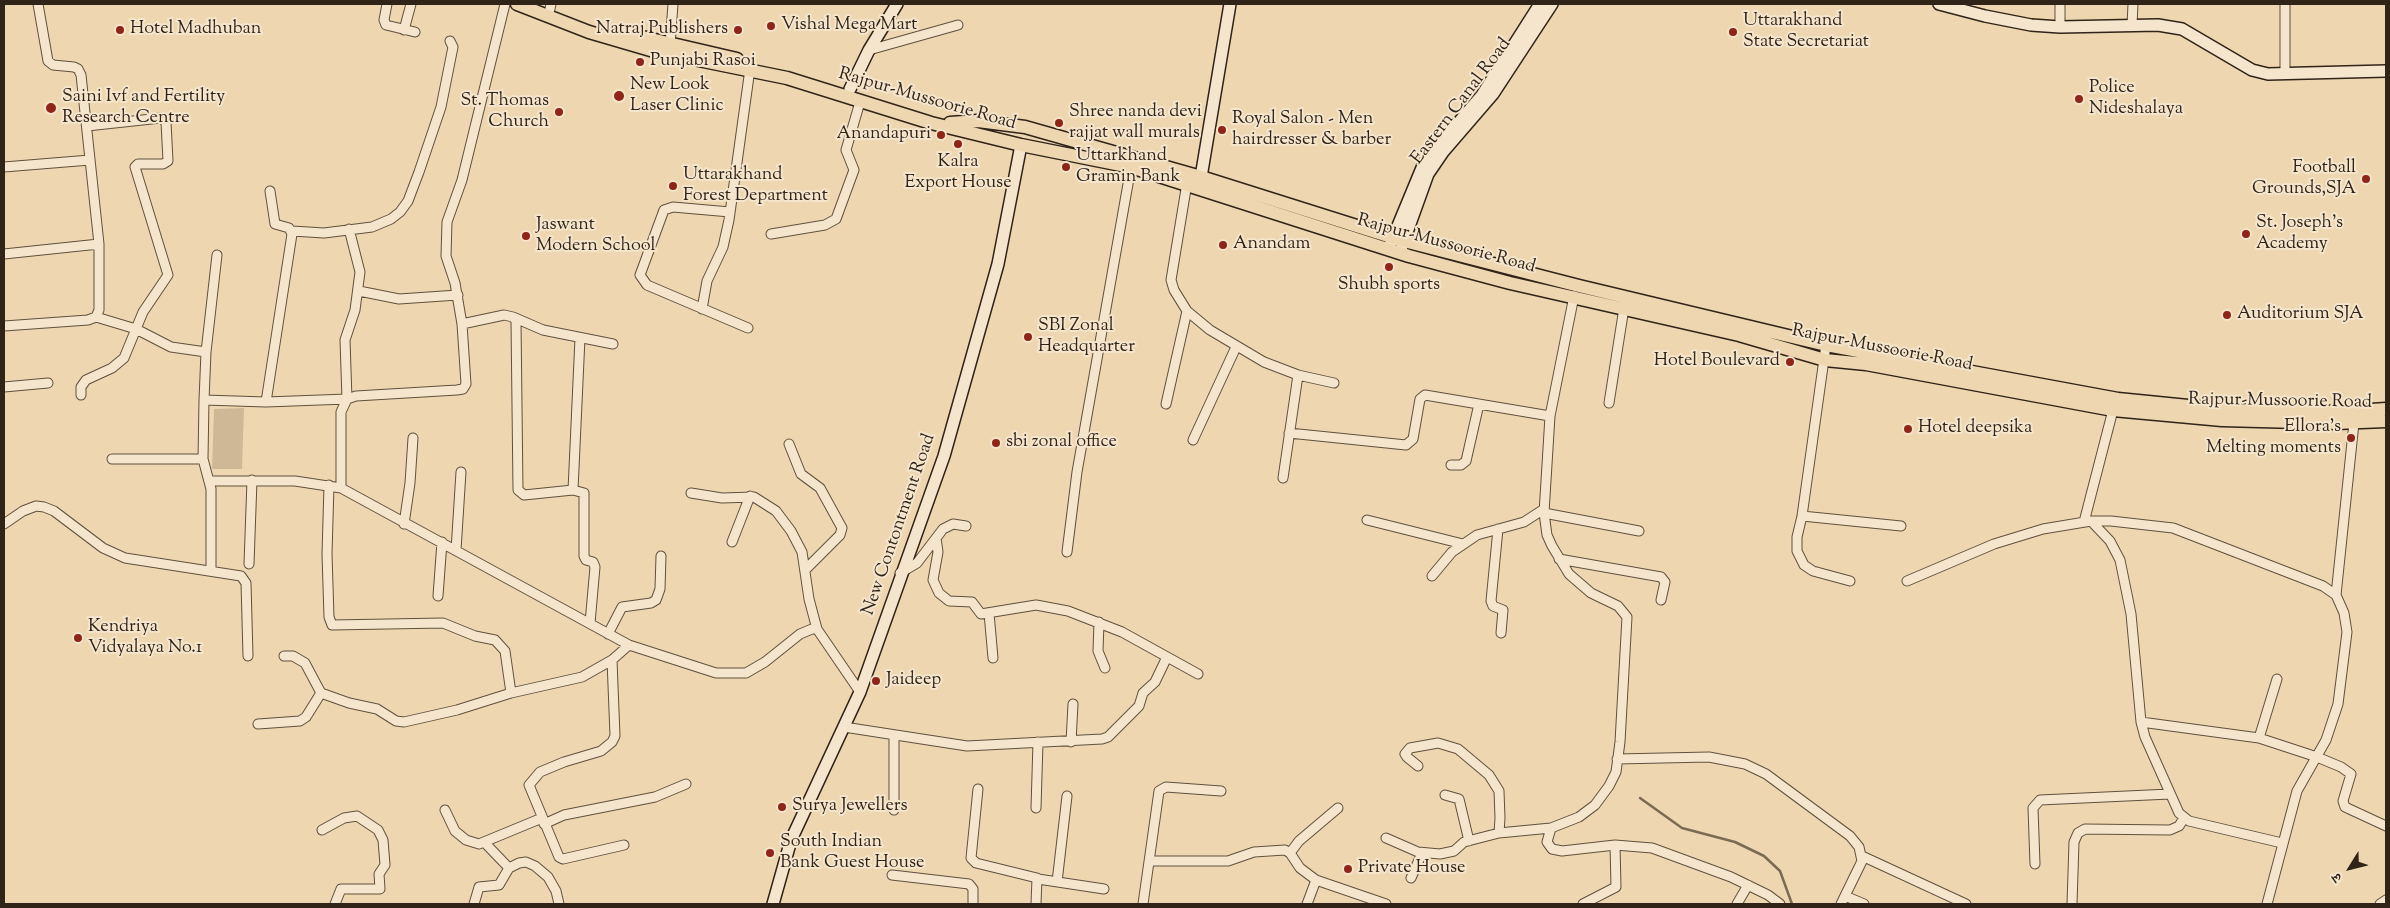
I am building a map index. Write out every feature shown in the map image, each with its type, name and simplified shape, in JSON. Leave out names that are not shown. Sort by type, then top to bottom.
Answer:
[{"type":"main road","name":"Rajpur-Mussoorie Road","points":[[517,4],[589,32],[654,51],[750,69],[787,78],[931,123],[1021,145],[1132,167],[1396,245],[1579,286],[1826,345],[2128,400],[2228,410],[2341,412],[2386,409]]},
{"type":"main road","name":"Rajpur-Mussoorie Road","points":[[538,4],[551,6],[616,31],[670,45],[784,69],[925,116],[956,124],[978,121],[1024,128],[1201,177],[1510,283],[1574,296],[1739,336],[1824,360],[1866,364],[2113,410],[2222,420],[2354,423],[2386,421]]},
{"type":"main road","points":[[1024,128],[1034,135],[1033,140],[1021,145],[1011,132],[1024,128]]},
{"type":"street","points":[[38,4],[48,61],[53,65],[74,67],[80,72],[99,244],[99,310],[96,317]]},
{"type":"street","points":[[387,4],[384,23],[388,27],[415,32]]},
{"type":"street","points":[[404,30],[411,4]]},
{"type":"street","points":[[204,400],[266,402],[347,399],[356,396],[464,389],[466,384],[462,324],[458,295],[446,256],[448,213],[462,180],[505,4]]},
{"type":"street","points":[[670,45],[673,4]]},
{"type":"street","points":[[850,90],[869,50],[897,4]]},
{"type":"street","points":[[1201,177],[1230,4]]},
{"type":"street","name":"Eastern Canal Road","points":[[1396,245],[1424,162],[1482,95],[1540,4]]},
{"type":"street","name":"Eastern Canal Road","points":[[1396,245],[1428,174],[1443,152],[1502,81],[1552,4]]},
{"type":"street","points":[[1939,4],[2031,25],[2060,27],[2158,25],[2182,29],[2252,70],[2268,74],[2386,71]]},
{"type":"street","points":[[2060,4],[2060,27]]},
{"type":"street","points":[[2132,25],[2133,4]]},
{"type":"street","points":[[2285,4],[2285,74]]},
{"type":"street","points":[[869,50],[958,25]]},
{"type":"street","points":[[270,191],[275,224],[289,228],[292,231],[324,233],[382,224],[400,212],[408,201],[441,108],[453,48],[450,41]]},
{"type":"street","points":[[702,308],[707,281],[723,247],[730,212],[750,69]]},
{"type":"street","points":[[771,234],[825,225],[836,219],[854,170],[846,150],[860,102]]},
{"type":"street","points":[[81,395],[81,387],[86,380],[112,368],[124,358],[142,312],[166,282],[168,275],[135,167],[138,164],[163,164],[168,161],[166,122],[161,118],[87,126]]},
{"type":"street","name":"New Contontment Road","points":[[773,904],[789,848],[801,815],[860,692],[900,574],[931,495],[956,418],[998,264],[1021,145]]},
{"type":"street","points":[[1017,163],[1029,153],[1043,148]]},
{"type":"street","points":[[4,167],[90,160]]},
{"type":"street","points":[[1067,552],[1078,472],[1132,167]]},
{"type":"street","points":[[1187,183],[1171,280],[1174,290],[1187,311],[1236,348],[1264,362],[1298,375],[1334,383]]},
{"type":"street","points":[[730,212],[668,208],[662,213],[640,272],[647,285],[748,328]]},
{"type":"street","points":[[341,488],[341,412],[347,399],[345,340],[359,291],[359,266],[352,247],[349,229]]},
{"type":"street","points":[[266,402],[292,231]]},
{"type":"street","points":[[4,254],[99,244]]},
{"type":"street","points":[[211,571],[210,481],[203,459],[204,400],[206,352],[217,255]]},
{"type":"street","points":[[359,291],[399,299],[458,295]]},
{"type":"street","points":[[1386,838],[1422,853],[1448,853],[1469,841],[1499,833],[1551,828],[1579,817],[1603,796],[1616,772],[1627,618],[1618,606],[1581,585],[1569,574],[1547,535],[1544,511],[1550,416],[1574,296]]},
{"type":"street","points":[[1609,404],[1624,308]]},
{"type":"street","points":[[1166,404],[1187,311]]},
{"type":"street","points":[[462,324],[504,315],[514,317],[543,330],[613,344]]},
{"type":"street","points":[[4,326],[88,320],[96,317],[136,329],[161,344],[206,352]]},
{"type":"street","points":[[514,317],[518,328],[518,490],[524,495],[573,490],[582,491],[585,497],[584,556],[595,565],[590,623]]},
{"type":"street","points":[[573,490],[580,338]]},
{"type":"street","points":[[1826,345],[1802,516],[1797,537],[1797,552],[1804,565],[1813,571],[1850,581]]},
{"type":"street","points":[[1193,440],[1236,348]]},
{"type":"street","points":[[1283,478],[1298,375]]},
{"type":"street","points":[[4,387],[48,383]]},
{"type":"street","points":[[1289,433],[1406,445],[1413,439],[1422,396],[1550,416]]},
{"type":"street","points":[[1451,465],[1461,465],[1466,462],[1479,404]]},
{"type":"street","points":[[2087,521],[2113,410]]},
{"type":"street","points":[[2267,904],[2297,791],[2317,756],[2332,724],[2338,704],[2347,632],[2344,613],[2336,595],[2354,423]]},
{"type":"street","points":[[404,524],[410,483],[413,438]]},
{"type":"street","points":[[789,444],[801,474],[820,488],[842,528],[840,535],[806,569]]},
{"type":"street","points":[[112,459],[203,459]]},
{"type":"street","points":[[456,550],[461,472]]},
{"type":"street","points":[[250,564],[252,480]]},
{"type":"street","points":[[210,481],[295,481],[341,488],[628,645],[716,673],[738,674],[754,669],[800,634],[812,629],[818,629]]},
{"type":"street","points":[[329,486],[327,554],[329,617],[332,625],[443,622],[475,636],[495,640],[505,651],[511,693]]},
{"type":"street","points":[[691,493],[722,498],[750,496],[763,501],[781,517],[798,544],[806,569],[809,599],[818,629],[860,692]]},
{"type":"street","points":[[732,542],[750,496]]},
{"type":"street","points":[[4,524],[30,507],[44,507],[54,511],[112,553],[156,564],[238,575],[244,579],[248,656]]},
{"type":"street","points":[[1432,576],[1443,560],[1477,535],[1524,522],[1544,511],[1639,531]]},
{"type":"street","points":[[1802,516],[1902,526]]},
{"type":"street","points":[[1367,520],[1463,544]]},
{"type":"street","points":[[2087,521],[2115,550],[2126,582],[2141,722],[2170,794],[2184,818],[2282,843]]},
{"type":"street","points":[[1907,581],[1994,544],[2043,529],[2087,521],[2173,528],[2323,586],[2336,595]]},
{"type":"street","points":[[900,574],[917,563],[948,525],[966,526]]},
{"type":"street","points":[[1498,529],[1491,601],[1493,606],[1503,610],[1501,633]]},
{"type":"street","points":[[936,538],[938,552],[933,572],[935,587],[949,601],[974,603],[984,613],[993,658]]},
{"type":"street","points":[[438,596],[442,542]]},
{"type":"street","points":[[608,634],[622,607],[651,603],[656,600],[660,589],[661,556]]},
{"type":"street","points":[[1559,559],[1659,576],[1665,582],[1661,600]]},
{"type":"street","points":[[984,613],[1017,607],[1044,605],[1068,610],[1099,622],[1198,674]]},
{"type":"street","points":[[1099,622],[1098,651],[1105,668]]},
{"type":"street","points":[[284,656],[293,656],[305,663],[321,693],[349,703],[377,709],[400,722],[448,712],[511,693],[582,677],[612,660],[628,645]]},
{"type":"street","points":[[844,727],[967,746],[1038,742],[1087,742],[1108,737],[1140,706],[1143,693],[1155,682],[1167,657]]},
{"type":"street","points":[[612,660],[615,736],[608,747],[602,751],[564,762],[540,772],[530,781],[530,789],[561,859],[624,845]]},
{"type":"street","points":[[2258,738],[2277,679]]},
{"type":"street","points":[[258,724],[300,722],[306,717],[321,693]]},
{"type":"street","points":[[1071,742],[1073,704]]},
{"type":"street","points":[[2141,722],[2258,738],[2317,756],[2347,770],[2351,774],[2343,801],[2345,807],[2386,826]]},
{"type":"street","points":[[894,735],[894,810]]},
{"type":"street","points":[[1036,808],[1038,742]]},
{"type":"street","points":[[1418,766],[1405,754],[1410,748],[1438,743],[1458,748],[1488,775],[1499,790],[1499,833]]},
{"type":"street","points":[[1617,759],[1709,757],[1750,766],[1766,774],[1850,836],[1862,856],[1966,904]]},
{"type":"street","points":[[445,810],[450,824],[461,837],[473,843],[484,842],[572,813],[655,797],[686,784]]},
{"type":"street","points":[[1143,904],[1160,790],[1166,787],[1221,792]]},
{"type":"street","points":[[978,789],[972,860],[976,863],[1038,879],[1104,889]]},
{"type":"street","points":[[2035,864],[2033,808],[2036,802],[2040,800],[2170,794]]},
{"type":"street","points":[[1445,795],[1459,799],[1469,841]]},
{"type":"street","points":[[1057,882],[1067,796]]},
{"type":"street","points":[[1290,853],[1299,841],[1338,808]]},
{"type":"street","points":[[322,830],[344,818],[358,816],[378,830],[383,840],[385,865],[379,874],[380,889],[341,888],[335,904]]},
{"type":"street","points":[[2072,904],[2074,842],[2078,833],[2085,829],[2170,830],[2179,826],[2184,818]]},
{"type":"street","points":[[1551,828],[1547,842],[1552,849],[1615,845],[1641,846],[1668,852],[1748,885],[1780,904]]},
{"type":"street","points":[[484,842],[509,868]]},
{"type":"street","points":[[1583,904],[1616,887],[1615,845]]},
{"type":"street","points":[[1149,861],[1223,861],[1254,852],[1278,850],[1290,853],[1300,868],[1316,880],[1386,904]]},
{"type":"street","points":[[1410,878],[1422,853]]},
{"type":"street","points":[[1862,856],[1843,900],[1864,904]]},
{"type":"street","points":[[474,904],[479,887],[501,884],[509,868],[526,862],[542,871],[556,891],[559,904]]},
{"type":"street","points":[[892,875],[969,884],[973,889],[973,904]]},
{"type":"street","points":[[1036,904],[1038,879]]},
{"type":"street","points":[[1307,904],[1316,880]]},
{"type":"street","points":[[1737,904],[1748,885]]},
{"type":"street","points":[[2380,904],[2386,900]]},
{"type":"shaded area","points":[[244,408],[242,469],[212,469],[214,409]]},
{"type":"waterway","points":[[1640,798],[1682,828],[1735,842],[1764,856],[1780,871],[1792,904]]},
{"type":"place","name":"Vishal Mega Mart","points":[[771,26]]},
{"type":"place","name":"Hotel Madhuban","points":[[120,30]]},
{"type":"place","name":"Natraj Publishers","points":[[738,30]]},
{"type":"place","name":"Uttarakhand State Secretariat","points":[[1733,32]]},
{"type":"place","name":"Punjabi Rasoi","points":[[640,62]]},
{"type":"place","name":"New Look Laser Clinic","points":[[619,96]]},
{"type":"place","name":"Police Nideshalaya","points":[[2079,99]]},
{"type":"place","name":"Saini Ivf and Fertility Research Centre","points":[[51,108]]},
{"type":"place","name":"St. Thomas Church","points":[[559,112]]},
{"type":"place","name":"Shree nanda devi rajjat wall murals","points":[[1059,123]]},
{"type":"place","name":"Royal Salon - Men hairdresser & barber","points":[[1222,130]]},
{"type":"place","name":"Anandapuri","points":[[941,135]]},
{"type":"place","name":"Kalra Export House","points":[[958,144]]},
{"type":"place","name":"Uttarkhand Gramin Bank","points":[[1066,167]]},
{"type":"place","name":"Football Grounds,SJA","points":[[2366,179]]},
{"type":"place","name":"Uttarakhand Forest Department","points":[[673,186]]},
{"type":"place","name":"St. Joseph's Academy","points":[[2246,234]]},
{"type":"place","name":"Jaswant Modern School","points":[[526,236]]},
{"type":"place","name":"Anandam","points":[[1223,245]]},
{"type":"place","name":"Shubh sports","points":[[1389,267]]},
{"type":"place","name":"Auditorium SJA","points":[[2227,315]]},
{"type":"place","name":"SBI Zonal Headquarter","points":[[1028,337]]},
{"type":"place","name":"Hotel Boulevard","points":[[1790,362]]},
{"type":"place","name":"Hotel deepsika","points":[[1908,429]]},
{"type":"place","name":"Ellora's Melting moments","points":[[2351,438]]},
{"type":"place","name":"sbi zonal office","points":[[996,443]]},
{"type":"place","name":"Kendriya Vidyalaya No.1","points":[[78,638]]},
{"type":"place","name":"Jaideep","points":[[876,681]]},
{"type":"place","name":"Surya Jewellers","points":[[782,807]]},
{"type":"place","name":"South Indian Bank Guest House","points":[[770,853]]},
{"type":"place","name":"Private House","points":[[1348,869]]}]
